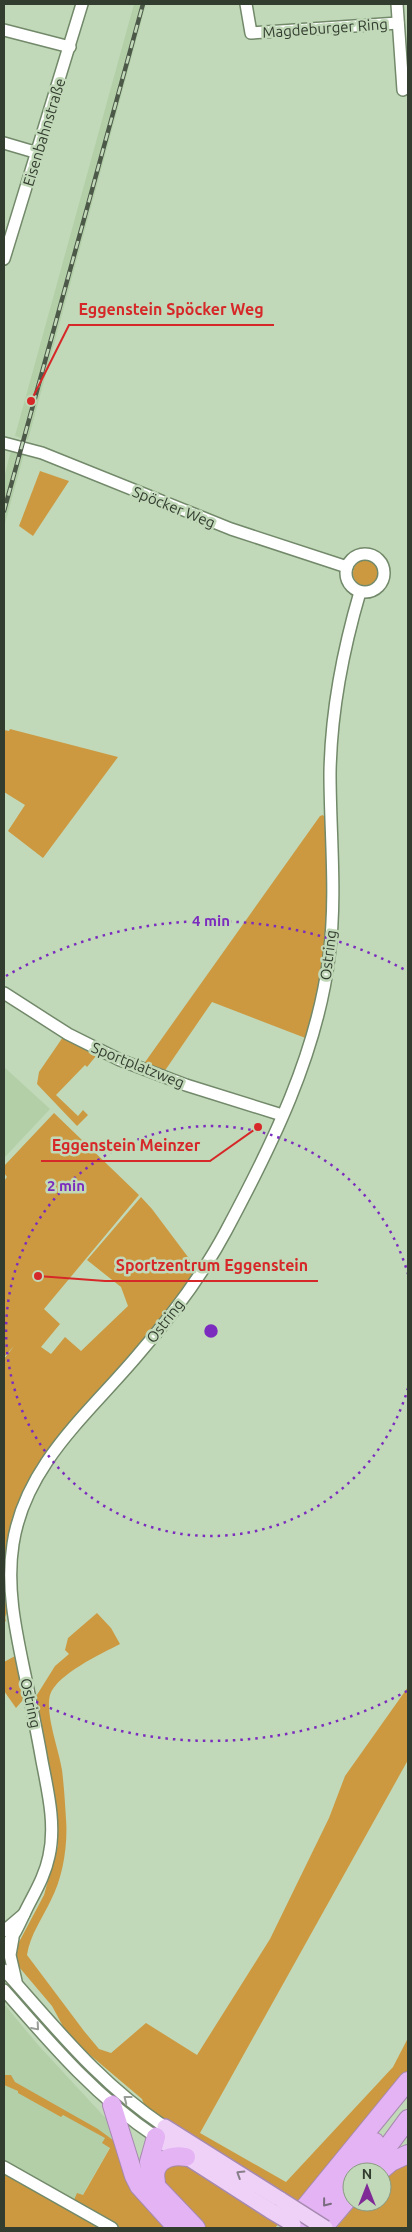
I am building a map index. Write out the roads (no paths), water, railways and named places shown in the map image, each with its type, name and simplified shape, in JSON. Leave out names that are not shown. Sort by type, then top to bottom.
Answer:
[{"type":"highway","points":[[293,2226],[408,2082]]},
{"type":"highway","points":[[293,2226],[348,2176],[408,2095]]},
{"type":"highway","points":[[112,2105],[134,2176],[139,2186],[177,2228]]},
{"type":"highway","points":[[376,2162],[408,2119]]},
{"type":"highway","points":[[144,2190],[139,2173],[139,2157],[144,2146],[160,2132]]},
{"type":"highway","points":[[160,2132],[149,2162],[152,2184],[196,2228]]},
{"type":"highway","points":[[391,2162],[408,2154]]},
{"type":"highway","points":[[164,2196],[155,2180],[159,2165],[169,2157],[186,2157]]},
{"type":"highway","points":[[324,2228],[342,2206]]},
{"type":"main road","points":[[160,2132],[186,2157],[276,2205],[324,2228]]},
{"type":"main road","points":[[160,2132],[276,2205],[293,2226]]},
{"type":"street","name":"Eisenbahnstraße","points":[[4,259],[8,233],[38,153],[82,4]]},
{"type":"street","name":"Magdeburger Ring","points":[[246,4],[251,33],[398,23]]},
{"type":"street","points":[[397,4],[398,23],[404,53],[402,90]]},
{"type":"street","points":[[4,30],[70,47]]},
{"type":"street","points":[[4,143],[38,153]]},
{"type":"street","name":"Spöcker Weg","points":[[4,443],[42,453],[231,529],[347,567]]},
{"type":"street","points":[[365,554],[376,557],[384,566],[382,584],[372,592],[360,592],[350,585],[347,579],[347,567],[354,557],[365,554]]},
{"type":"street","name":"Ostring","points":[[4,1947],[8,1935],[25,1912],[44,1875],[49,1859],[52,1835],[47,1786],[17,1640],[11,1598],[10,1571],[18,1520],[27,1495],[44,1465],[66,1436],[160,1328],[202,1270],[236,1213],[282,1115],[314,1035],[330,955],[334,894],[330,810],[332,745],[341,673],[360,592]]},
{"type":"street","name":"Sportplatzweg","points":[[4,993],[68,1034],[120,1060],[186,1085],[282,1115]]},
{"type":"street","points":[[8,1935],[10,1962],[17,1985]]},
{"type":"street","points":[[4,1970],[92,2069],[160,2132]]},
{"type":"street","points":[[4,1990],[60,2055],[112,2105],[160,2132]]},
{"type":"street","points":[[4,2167],[112,2228]]},
{"type":"railway","points":[[4,511],[143,4]]},
{"type":"place","name":"Eggenstein Spöcker Weg","points":[[31,401]]},
{"type":"place","name":"Eggenstein Meinzer","points":[[258,1127]]},
{"type":"place","name":"Sportzentrum Eggenstein","points":[[38,1276]]}]
